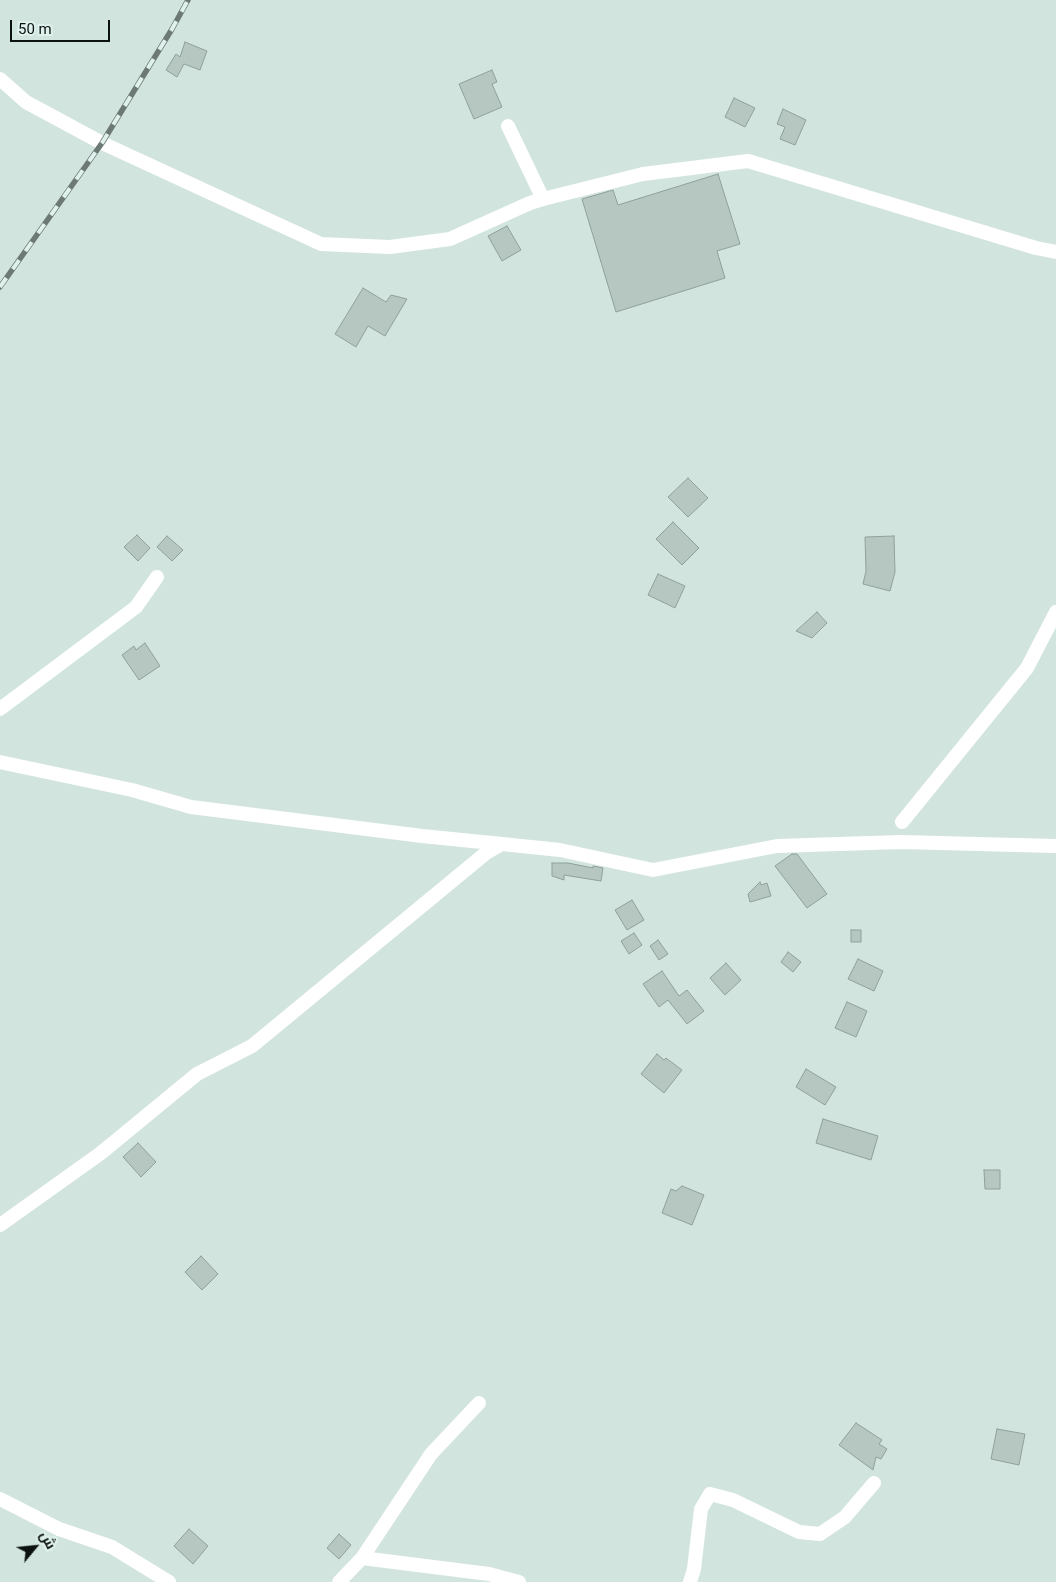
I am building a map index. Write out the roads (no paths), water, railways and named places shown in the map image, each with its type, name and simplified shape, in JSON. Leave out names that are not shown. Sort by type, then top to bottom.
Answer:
[{"type":"street","points":[[0,79],[26,102],[102,143],[321,244],[390,247],[450,239],[543,199],[643,174],[748,161],[1036,248],[1056,252]]},
{"type":"street","points":[[508,126],[543,199]]},
{"type":"street","points":[[0,709],[136,607],[157,577]]},
{"type":"street","points":[[902,822],[1027,668],[1056,612]]},
{"type":"street","points":[[0,762],[132,790],[191,807],[422,836],[560,850],[653,870],[777,846],[900,842],[1056,846]]},
{"type":"street","points":[[0,1225],[101,1153],[197,1074],[252,1046],[486,853],[502,844]]},
{"type":"street","points":[[339,1582],[362,1558],[431,1454],[479,1403]]},
{"type":"street","points":[[690,1582],[694,1569],[701,1510],[710,1494],[733,1500],[799,1532],[820,1534],[845,1517],[874,1483]]},
{"type":"street","points":[[0,1499],[59,1530],[112,1547],[168,1582]]},
{"type":"street","points":[[362,1558],[489,1574],[519,1582]]},
{"type":"railway","points":[[0,287],[102,143],[188,0]]}]
